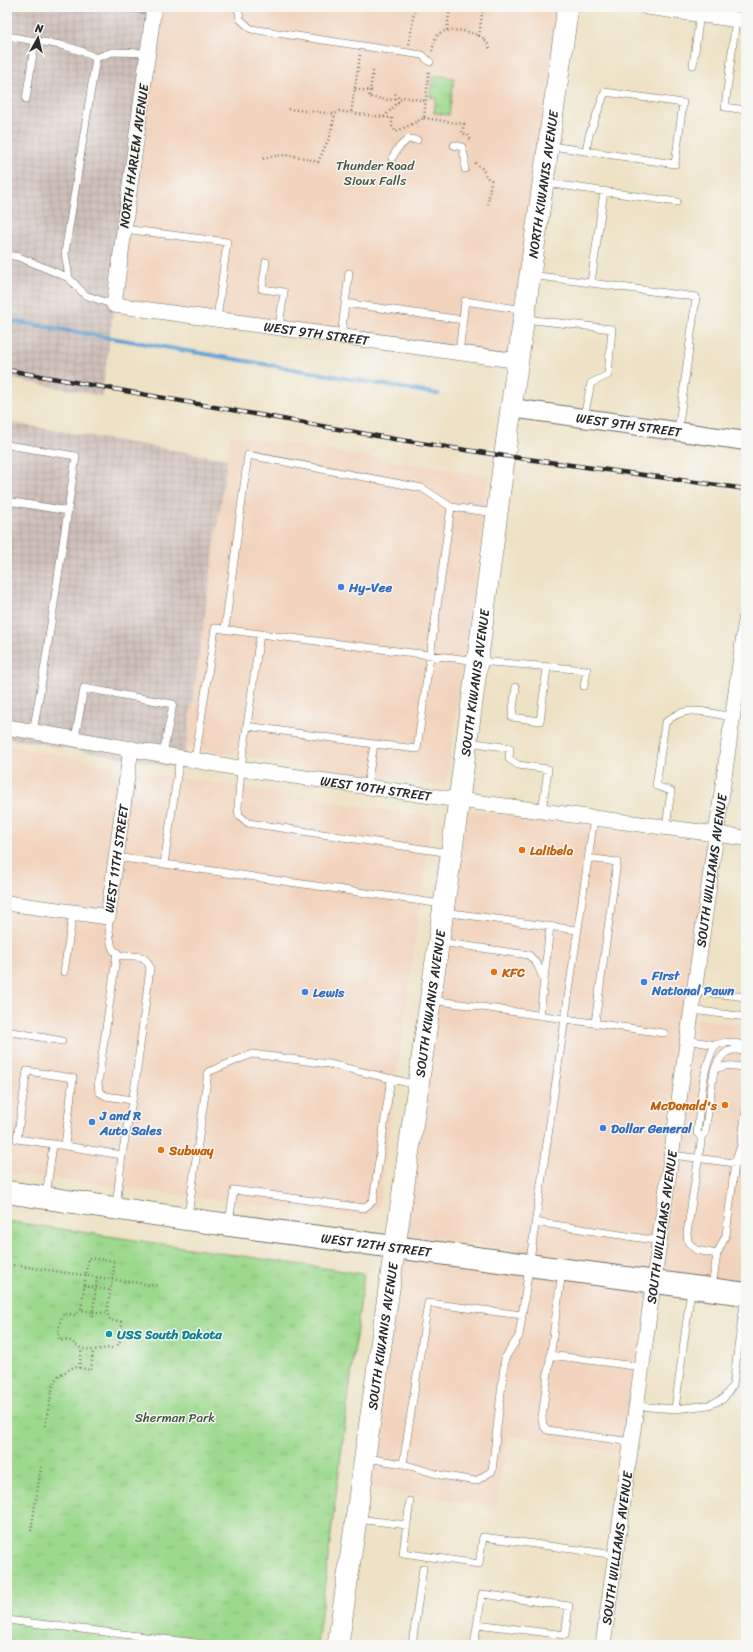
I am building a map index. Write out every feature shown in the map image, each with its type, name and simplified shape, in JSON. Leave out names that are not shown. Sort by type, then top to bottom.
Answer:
[{"type":"main road","name":"NORTH KIWANIS AVENUE","points":[[519,361],[568,7]]},
{"type":"main road","name":"SOUTH KIWANIS AVENUE","points":[[338,1645],[452,854],[519,361]]},
{"type":"main road","name":"WEST 12TH STREET","points":[[7,1192],[187,1219],[746,1294]]},
{"type":"street","points":[[647,7],[741,20]]},
{"type":"street","name":"NORTH HARLEM AVENUE","points":[[114,305],[154,9]]},
{"type":"street","name":"WEST 9TH STREET","points":[[114,305],[519,361]]},
{"type":"street","name":"WEST 9TH STREET","points":[[512,408],[746,441]]},
{"type":"street","name":"SOUTH WILLIAMS AVENUE","points":[[603,1645],[746,620]]},
{"type":"street","name":"WEST 10TH STREET","points":[[7,727],[241,768],[459,800],[746,838]]},
{"type":"street","name":"WEST 11TH STREET","points":[[7,903],[108,917],[131,748]]},
{"type":"lane","points":[[121,7],[154,9]]},
{"type":"lane","points":[[238,7],[240,19],[251,29],[422,55],[430,62]]},
{"type":"lane","points":[[693,65],[700,14]]},
{"type":"lane","points":[[741,20],[725,107],[746,110]]},
{"type":"lane","points":[[7,36],[67,46],[81,50],[96,58],[112,52],[148,54]]},
{"type":"lane","points":[[26,99],[35,41]]},
{"type":"lane","points":[[69,278],[65,253],[96,58]]},
{"type":"lane","points":[[548,146],[675,164],[683,103],[604,92],[589,135],[586,151]]},
{"type":"lane","points":[[392,158],[398,148],[408,139],[417,140]]},
{"type":"lane","points":[[454,144],[462,147],[466,159],[465,169]]},
{"type":"lane","points":[[544,183],[677,202]]},
{"type":"lane","points":[[591,283],[604,191]]},
{"type":"lane","points":[[124,229],[227,242],[217,319]]},
{"type":"lane","points":[[7,255],[19,256],[69,278],[85,295],[114,305]]},
{"type":"lane","points":[[266,262],[262,289],[284,292],[279,328]]},
{"type":"lane","points":[[341,336],[349,273]]},
{"type":"lane","points":[[531,275],[696,297],[678,432]]},
{"type":"lane","points":[[459,352],[465,301],[525,314],[612,329],[608,375],[591,384],[583,418]]},
{"type":"lane","points":[[345,303],[462,320]]},
{"type":"lane","points":[[7,445],[76,456],[45,664],[33,732]]},
{"type":"lane","points":[[225,629],[248,455],[422,488],[451,507],[497,514]]},
{"type":"lane","points":[[7,501],[68,511]]},
{"type":"lane","points":[[247,726],[416,749],[451,507]]},
{"type":"lane","points":[[195,760],[215,628],[429,656],[547,668],[574,668],[587,670],[584,686]]},
{"type":"lane","points":[[260,634],[241,768],[238,808],[240,815],[248,822],[452,854]]},
{"type":"lane","points":[[516,687],[512,717],[540,721],[547,668]]},
{"type":"lane","points":[[75,739],[84,688],[173,704],[163,754]]},
{"type":"lane","points":[[666,827],[671,791],[656,786],[665,723],[679,712],[688,710],[733,717]]},
{"type":"lane","points":[[467,741],[510,748],[509,759],[518,765],[548,769],[542,811]]},
{"type":"lane","points":[[367,786],[374,744]]},
{"type":"lane","points":[[164,864],[180,757]]},
{"type":"lane","points":[[365,1458],[403,1464],[440,1475],[476,1481],[492,1471],[505,1358],[519,1336],[594,818]]},
{"type":"lane","points":[[116,857],[577,930]]},
{"type":"lane","points":[[588,858],[617,862],[595,1024]]},
{"type":"lane","points":[[64,972],[73,912]]},
{"type":"lane","points":[[108,917],[112,946],[115,951],[121,954],[143,957],[148,962],[150,968],[132,1100],[122,1155],[116,1209]]},
{"type":"lane","points":[[540,1016],[550,926]]},
{"type":"lane","points":[[439,942],[529,955],[537,964],[544,980]]},
{"type":"lane","points":[[117,952],[98,1083],[99,1092],[106,1096],[132,1100]]},
{"type":"lane","points":[[695,991],[746,997]]},
{"type":"lane","points":[[431,1000],[664,1033]]},
{"type":"lane","points":[[692,1010],[746,1017]]},
{"type":"lane","points":[[7,1031],[62,1040]]},
{"type":"lane","points":[[688,1040],[715,1045],[726,1042],[746,1045]]},
{"type":"lane","points":[[701,1137],[697,1133],[705,1069],[708,1058],[715,1045]]},
{"type":"lane","points":[[716,1254],[696,1250],[688,1242],[687,1233],[701,1137],[705,1133],[714,1070],[718,1060],[726,1052],[733,1050],[746,1052]]},
{"type":"lane","points":[[187,1219],[208,1072],[252,1054],[329,1064],[418,1085]]},
{"type":"lane","points":[[714,1070],[721,1066],[746,1069]]},
{"type":"lane","points":[[65,1146],[73,1078],[27,1071],[17,1139],[122,1155]]},
{"type":"lane","points":[[229,1224],[234,1190],[364,1208],[373,1200],[390,1078]]},
{"type":"lane","points":[[675,1409],[702,1288],[716,1254],[726,1235],[735,1163],[741,1145],[746,1110]]},
{"type":"lane","points":[[46,1198],[53,1144]]},
{"type":"lane","points":[[672,1155],[735,1163],[745,1162],[746,1157]]},
{"type":"lane","points":[[536,1222],[660,1241]]},
{"type":"lane","points":[[562,1269],[542,1417],[543,1425],[547,1430],[632,1442]]},
{"type":"lane","points":[[636,1406],[675,1409],[709,1405],[723,1399],[733,1385],[746,1294]]},
{"type":"lane","points":[[403,1464],[428,1303],[522,1315]]},
{"type":"lane","points":[[550,1355],[642,1367]]},
{"type":"lane","points":[[410,1501],[403,1553],[479,1564],[483,1537],[616,1555]]},
{"type":"lane","points":[[356,1519],[407,1525]]},
{"type":"lane","points":[[412,1645],[423,1568]]},
{"type":"lane","points":[[474,1645],[477,1624],[482,1594],[569,1606],[565,1635],[477,1624]]},
{"type":"lane","points":[[7,1620],[212,1645]]},
{"type":"path","points":[[408,54],[416,7]]},
{"type":"path","points":[[447,30],[450,7]]},
{"type":"path","points":[[479,36],[483,7]]},
{"type":"path","points":[[288,109],[335,114],[339,112],[351,112],[392,118],[392,126],[396,132],[424,118],[430,62],[435,40],[439,34],[447,30],[460,30],[479,36],[486,40],[490,50]]},
{"type":"path","points":[[351,112],[361,46]]},
{"type":"path","points":[[373,72],[372,90],[369,97],[388,100],[395,98],[399,101]]},
{"type":"path","points":[[355,89],[372,90]]},
{"type":"path","points":[[395,94],[399,101]]},
{"type":"path","points":[[384,117],[403,97],[426,101]]},
{"type":"path","points":[[264,159],[276,155],[290,155],[318,162],[330,136],[335,114]]},
{"type":"path","points":[[7,1011],[9,995]]},
{"type":"path","points":[[81,1310],[88,1258],[115,1261],[107,1314],[110,1320],[120,1322],[122,1328],[119,1343],[116,1348],[107,1347],[99,1351],[93,1351],[82,1349],[71,1342],[60,1340],[59,1335],[62,1316],[65,1313],[75,1314],[81,1310],[107,1314]]},
{"type":"path","points":[[13,1265],[159,1286]]},
{"type":"path","points":[[93,1316],[97,1277]]},
{"type":"path","points":[[84,1286],[110,1290]]},
{"type":"path","points":[[88,1350],[89,1346]]},
{"type":"path","points":[[79,1368],[82,1349]]},
{"type":"path","points":[[45,1426],[53,1386],[59,1375],[74,1367],[91,1370],[93,1351]]},
{"type":"path","points":[[31,1531],[41,1467]]},
{"type":"shaded area","points":[[7,7],[154,7],[102,396],[7,378]]},
{"type":"shaded area","name":"Thunder Road Sioux Falls","points":[[154,7],[568,7],[519,361],[114,305]]},
{"type":"shaded area","points":[[7,422],[227,459],[183,768],[7,738]]},
{"type":"shaded area","points":[[230,435],[489,476],[446,787],[186,747]]},
{"type":"shaded area","points":[[7,745],[140,771],[432,818],[379,1207],[372,1215],[363,1218],[7,1173]]},
{"type":"shaded area","points":[[467,810],[708,843],[648,1270],[406,1234]]},
{"type":"shaded area","points":[[697,1019],[746,1025],[746,1284],[662,1273]]},
{"type":"shaded area","points":[[404,1259],[645,1289],[623,1453],[507,1435],[497,1507],[363,1486]]},
{"type":"green space","points":[[433,75],[454,78],[449,115],[434,113],[436,98],[430,97]]},
{"type":"green space","name":"Sherman Park","points":[[7,1221],[364,1274],[317,1645],[7,1645]]},
{"type":"waterway","points":[[7,320],[438,394]]},
{"type":"railway","points":[[7,370],[394,439],[505,456],[746,489]]},
{"type":"place","name":"Hy-Vee","points":[[341,587]]},
{"type":"place","name":"Lalibela","points":[[522,850]]},
{"type":"place","name":"KFC","points":[[494,972]]},
{"type":"place","name":"First National Pawn","points":[[644,982]]},
{"type":"place","name":"Lewis","points":[[305,992]]},
{"type":"place","name":"McDonald's","points":[[725,1105]]},
{"type":"place","name":"J and R Auto Sales","points":[[92,1122]]},
{"type":"place","name":"Dollar General","points":[[603,1128]]},
{"type":"place","name":"Subway","points":[[161,1150]]},
{"type":"place","name":"USS South Dakota","points":[[109,1334]]}]
